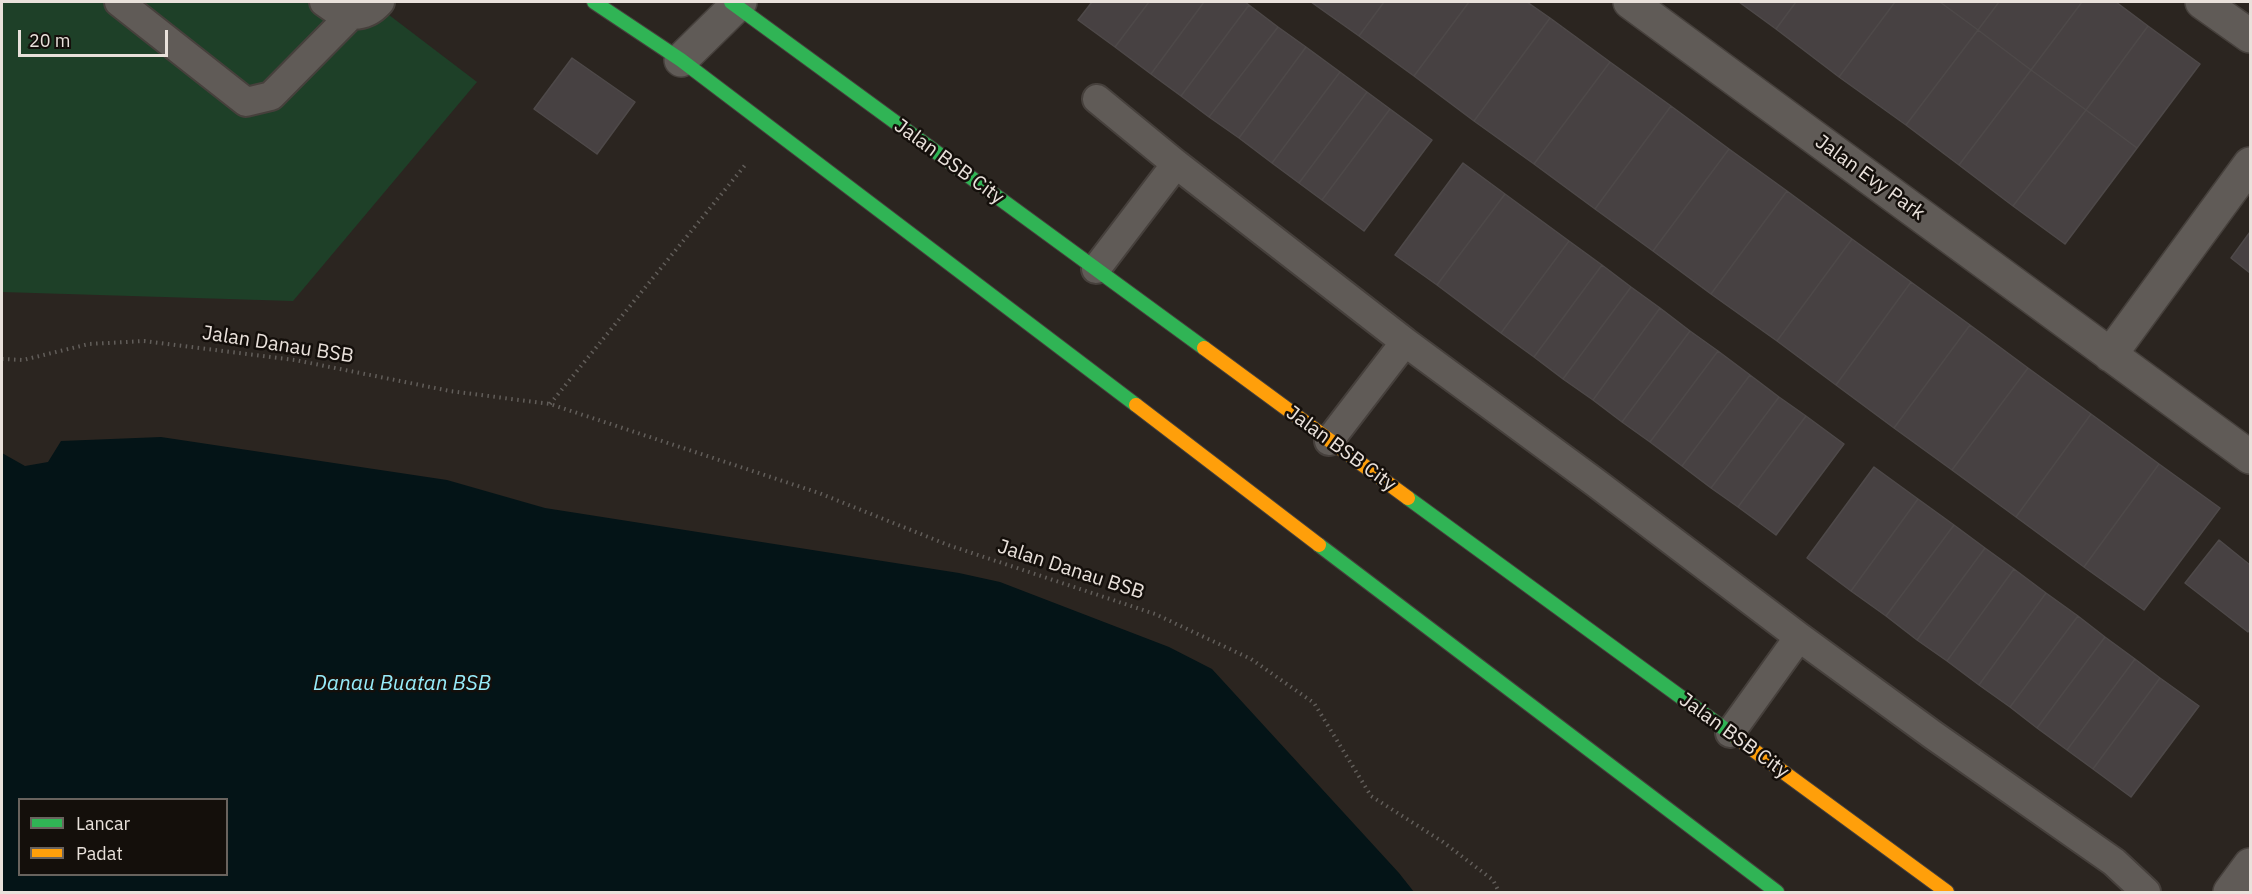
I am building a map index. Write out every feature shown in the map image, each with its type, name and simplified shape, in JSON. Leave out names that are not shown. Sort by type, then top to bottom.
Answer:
[{"type":"street","points":[[594,2],[681,60],[1777,892]]},
{"type":"street","name":"Jalan Evy Park","points":[[1629,2],[2250,457]]},
{"type":"street","points":[[2202,2],[2250,36]]},
{"type":"street","name":"Jalan BSB City","points":[[681,60],[736,3],[1329,441],[1947,892]]},
{"type":"street","points":[[2110,355],[2250,164]]},
{"type":"street","points":[[2230,892],[2250,865]]},
{"type":"lane","points":[[119,2],[246,102],[271,96],[351,15]]},
{"type":"lane","points":[[324,2],[351,15],[371,12],[380,2]]},
{"type":"lane","points":[[1096,99],[1405,342],[1799,637],[1933,735],[2092,845],[2146,892]]},
{"type":"lane","points":[[1096,269],[1176,164]]},
{"type":"lane","points":[[1329,441],[1405,342]]},
{"type":"lane","points":[[1730,733],[1799,637]]},
{"type":"path","points":[[550,404],[773,131]]},
{"type":"path","name":"Jalan Danau BSB","points":[[2,358],[22,360],[89,344],[144,341],[295,360],[450,391],[550,404],[819,493],[948,545],[1155,614],[1251,658],[1314,703],[1371,796],[1493,880],[1499,892]]},
{"type":"green space","points":[[2,2],[372,2],[477,82],[293,301],[2,292]]},
{"type":"water","name":"Danau Buatan BSB","points":[[161,437],[447,480],[545,508],[959,573],[1000,582],[1169,647],[1212,669],[1414,892],[2,892],[2,453],[25,466],[48,462],[61,441]]},
{"type":"building","points":[[1092,2],[1149,2],[1115,47],[1078,20]]},
{"type":"building","points":[[1149,2],[1204,2],[1151,74],[1115,47]]},
{"type":"building","points":[[1204,2],[1245,2],[1249,5],[1181,96],[1151,74]]},
{"type":"building","points":[[1311,2],[1384,2],[1359,36]]},
{"type":"building","points":[[1384,2],[1469,2],[1414,76],[1359,36]]},
{"type":"building","points":[[1469,2],[1527,2],[1550,18],[1474,121],[1414,76]]},
{"type":"building","points":[[1739,2],[1796,2],[1776,29]]},
{"type":"building","points":[[1796,2],[1895,2],[1839,77],[1776,29]]},
{"type":"building","points":[[1895,2],[1940,2],[1978,30],[1906,125],[1839,77]]},
{"type":"building","points":[[1940,2],[1999,2],[1978,30]]},
{"type":"building","points":[[1999,2],[2082,2],[2031,70],[1978,30]]},
{"type":"building","points":[[2082,2],[2116,2],[2148,26],[2086,110],[2031,70]]},
{"type":"building","points":[[1249,5],[1278,27],[1209,117],[1181,96]]},
{"type":"building","points":[[1550,18],[1610,62],[1534,164],[1474,121]]},
{"type":"building","points":[[2148,26],[2200,64],[2137,148],[2086,110]]},
{"type":"building","points":[[1278,27],[1306,47],[1239,138],[1209,117]]},
{"type":"building","points":[[1978,30],[2031,70],[1959,165],[1906,125]]},
{"type":"building","points":[[1306,47],[1340,72],[1272,163],[1239,138]]},
{"type":"building","points":[[572,58],[635,102],[597,154],[534,109]]},
{"type":"building","points":[[1610,62],[1671,106],[1595,209],[1534,164]]},
{"type":"building","points":[[2031,70],[2086,110],[2013,206],[1959,165]]},
{"type":"building","points":[[1340,72],[1367,92],[1299,183],[1272,163]]},
{"type":"building","points":[[1367,92],[1390,109],[1322,200],[1299,183]]},
{"type":"building","points":[[1671,106],[1729,149],[1653,251],[1595,209]]},
{"type":"building","points":[[1390,109],[1432,140],[1364,231],[1322,200]]},
{"type":"building","points":[[2086,110],[2137,148],[2065,244],[2013,206]]},
{"type":"building","points":[[1729,149],[1787,191],[1711,294],[1653,251]]},
{"type":"building","points":[[1463,163],[1505,194],[1437,285],[1395,255]]},
{"type":"building","points":[[1787,191],[1852,239],[1777,341],[1711,294]]},
{"type":"building","points":[[1505,194],[1569,241],[1501,333],[1437,285]]},
{"type":"building","points":[[2250,232],[2250,273],[2231,258]]},
{"type":"building","points":[[1852,239],[1911,282],[1836,385],[1777,341]]},
{"type":"building","points":[[1569,241],[1602,265],[1534,357],[1501,333]]},
{"type":"building","points":[[1602,265],[1631,287],[1563,379],[1534,357]]},
{"type":"building","points":[[1911,282],[1970,325],[1894,428],[1836,385]]},
{"type":"building","points":[[1631,287],[1660,308],[1593,400],[1563,379]]},
{"type":"building","points":[[1660,308],[1690,331],[1622,422],[1593,400]]},
{"type":"building","points":[[1970,325],[2028,368],[1952,470],[1894,428]]},
{"type":"building","points":[[1690,331],[1718,351],[1650,442],[1622,422]]},
{"type":"building","points":[[1718,351],[1750,375],[1682,466],[1650,442]]},
{"type":"building","points":[[2028,368],[2091,414],[2016,517],[1952,470]]},
{"type":"building","points":[[1750,375],[1779,397],[1711,488],[1682,466]]},
{"type":"building","points":[[1779,397],[1806,416],[1738,507],[1711,488]]},
{"type":"building","points":[[2091,414],[2159,464],[2084,567],[2016,517]]},
{"type":"building","points":[[1806,416],[1844,444],[1776,535],[1738,507]]},
{"type":"building","points":[[2159,464],[2220,508],[2144,610],[2084,567]]},
{"type":"building","points":[[1874,467],[1918,499],[1851,591],[1807,558]]},
{"type":"building","points":[[1918,499],[1954,525],[1886,616],[1851,591]]},
{"type":"building","points":[[1954,525],[1985,548],[1917,640],[1886,616]]},
{"type":"building","points":[[2219,540],[2250,565],[2250,628],[2248,632],[2185,583]]},
{"type":"building","points":[[1985,548],[2014,569],[1947,661],[1917,640]]},
{"type":"building","points":[[2014,569],[2046,593],[1979,685],[1947,661]]},
{"type":"building","points":[[2046,593],[2078,616],[2010,707],[1979,685]]},
{"type":"building","points":[[2078,616],[2105,637],[2037,728],[2010,707]]},
{"type":"building","points":[[2105,637],[2135,659],[2067,750],[2037,728]]},
{"type":"building","points":[[2135,659],[2160,678],[2093,769],[2067,750]]},
{"type":"building","points":[[2160,678],[2199,706],[2131,797],[2093,769]]},
{"type":"traffic: fast","points":[[594,2],[681,60],[1136,405]]},
{"type":"traffic: fast","points":[[731,2],[1204,348]]},
{"type":"traffic: fast","points":[[1408,498],[1737,738]]},
{"type":"traffic: fast","points":[[1319,545],[1777,892]]},
{"type":"traffic: slow","points":[[1204,348],[1408,498]]},
{"type":"traffic: slow","points":[[1136,405],[1319,545]]},
{"type":"traffic: slow","points":[[1737,738],[1947,892]]}]
